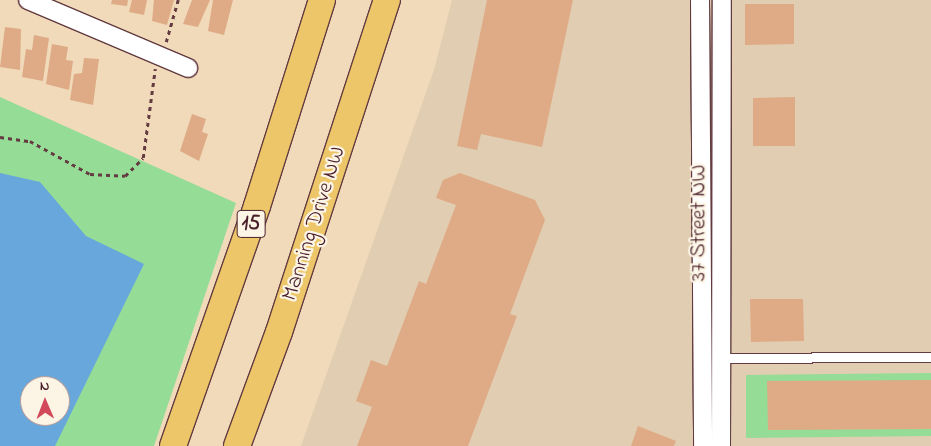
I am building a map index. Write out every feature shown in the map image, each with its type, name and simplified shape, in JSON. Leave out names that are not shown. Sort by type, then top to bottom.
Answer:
[{"type":"main road","name":"15","points":[[173,446],[258,206],[322,0]]},
{"type":"main road","name":"Manning Drive NW","points":[[237,446],[369,58],[386,0]]},
{"type":"main road","points":[[369,58],[403,0]]},
{"type":"street","points":[[28,0],[188,68]]},
{"type":"street","name":"37 Street NW","points":[[700,0],[703,446]]},
{"type":"street","name":"37 Street NW","points":[[721,446],[723,358],[722,0]]},
{"type":"lane","points":[[703,359],[931,357]]},
{"type":"path","points":[[0,137],[30,141],[76,168],[100,176],[125,176],[143,158],[156,55],[166,42],[178,0]]},
{"type":"shaded area","points":[[452,0],[931,0],[931,446],[301,446],[434,70]]},
{"type":"green space","points":[[0,97],[236,203],[154,446],[0,446]]},
{"type":"green space","points":[[931,373],[931,436],[746,438],[746,375]]},
{"type":"water","points":[[0,173],[40,182],[86,236],[144,264],[70,415],[70,376],[20,376],[20,426],[65,426],[55,446],[0,446]]},
{"type":"building","points":[[112,0],[128,0],[127,6],[111,4]]},
{"type":"building","points":[[132,0],[147,0],[144,15],[129,12]]},
{"type":"building","points":[[154,0],[174,0],[167,25],[152,21]]},
{"type":"building","points":[[192,0],[210,0],[198,27],[183,24]]},
{"type":"building","points":[[213,0],[233,0],[224,35],[208,31]]},
{"type":"building","points":[[487,0],[573,0],[542,147],[481,134],[477,150],[457,146]]},
{"type":"building","points":[[745,4],[794,4],[794,44],[745,45]]},
{"type":"building","points":[[5,27],[21,29],[20,70],[0,67]]},
{"type":"building","points":[[34,35],[49,38],[43,81],[22,77],[26,49],[32,50]]},
{"type":"building","points":[[52,44],[68,47],[66,60],[73,61],[69,90],[46,84]]},
{"type":"building","points":[[84,58],[99,59],[93,105],[70,100],[74,74],[82,73]]},
{"type":"building","points":[[795,97],[795,146],[753,146],[753,98]]},
{"type":"building","points":[[192,114],[206,119],[202,132],[208,134],[199,161],[180,151]]},
{"type":"building","points":[[460,173],[535,200],[545,220],[510,314],[517,316],[468,446],[357,446],[372,407],[356,401],[371,360],[387,366],[419,281],[426,284],[456,205],[436,198],[443,180]]},
{"type":"building","points":[[750,299],[803,299],[804,341],[751,342]]},
{"type":"building","points":[[931,380],[931,429],[768,430],[767,381]]},
{"type":"building","points":[[638,426],[676,441],[674,446],[631,446]]}]
